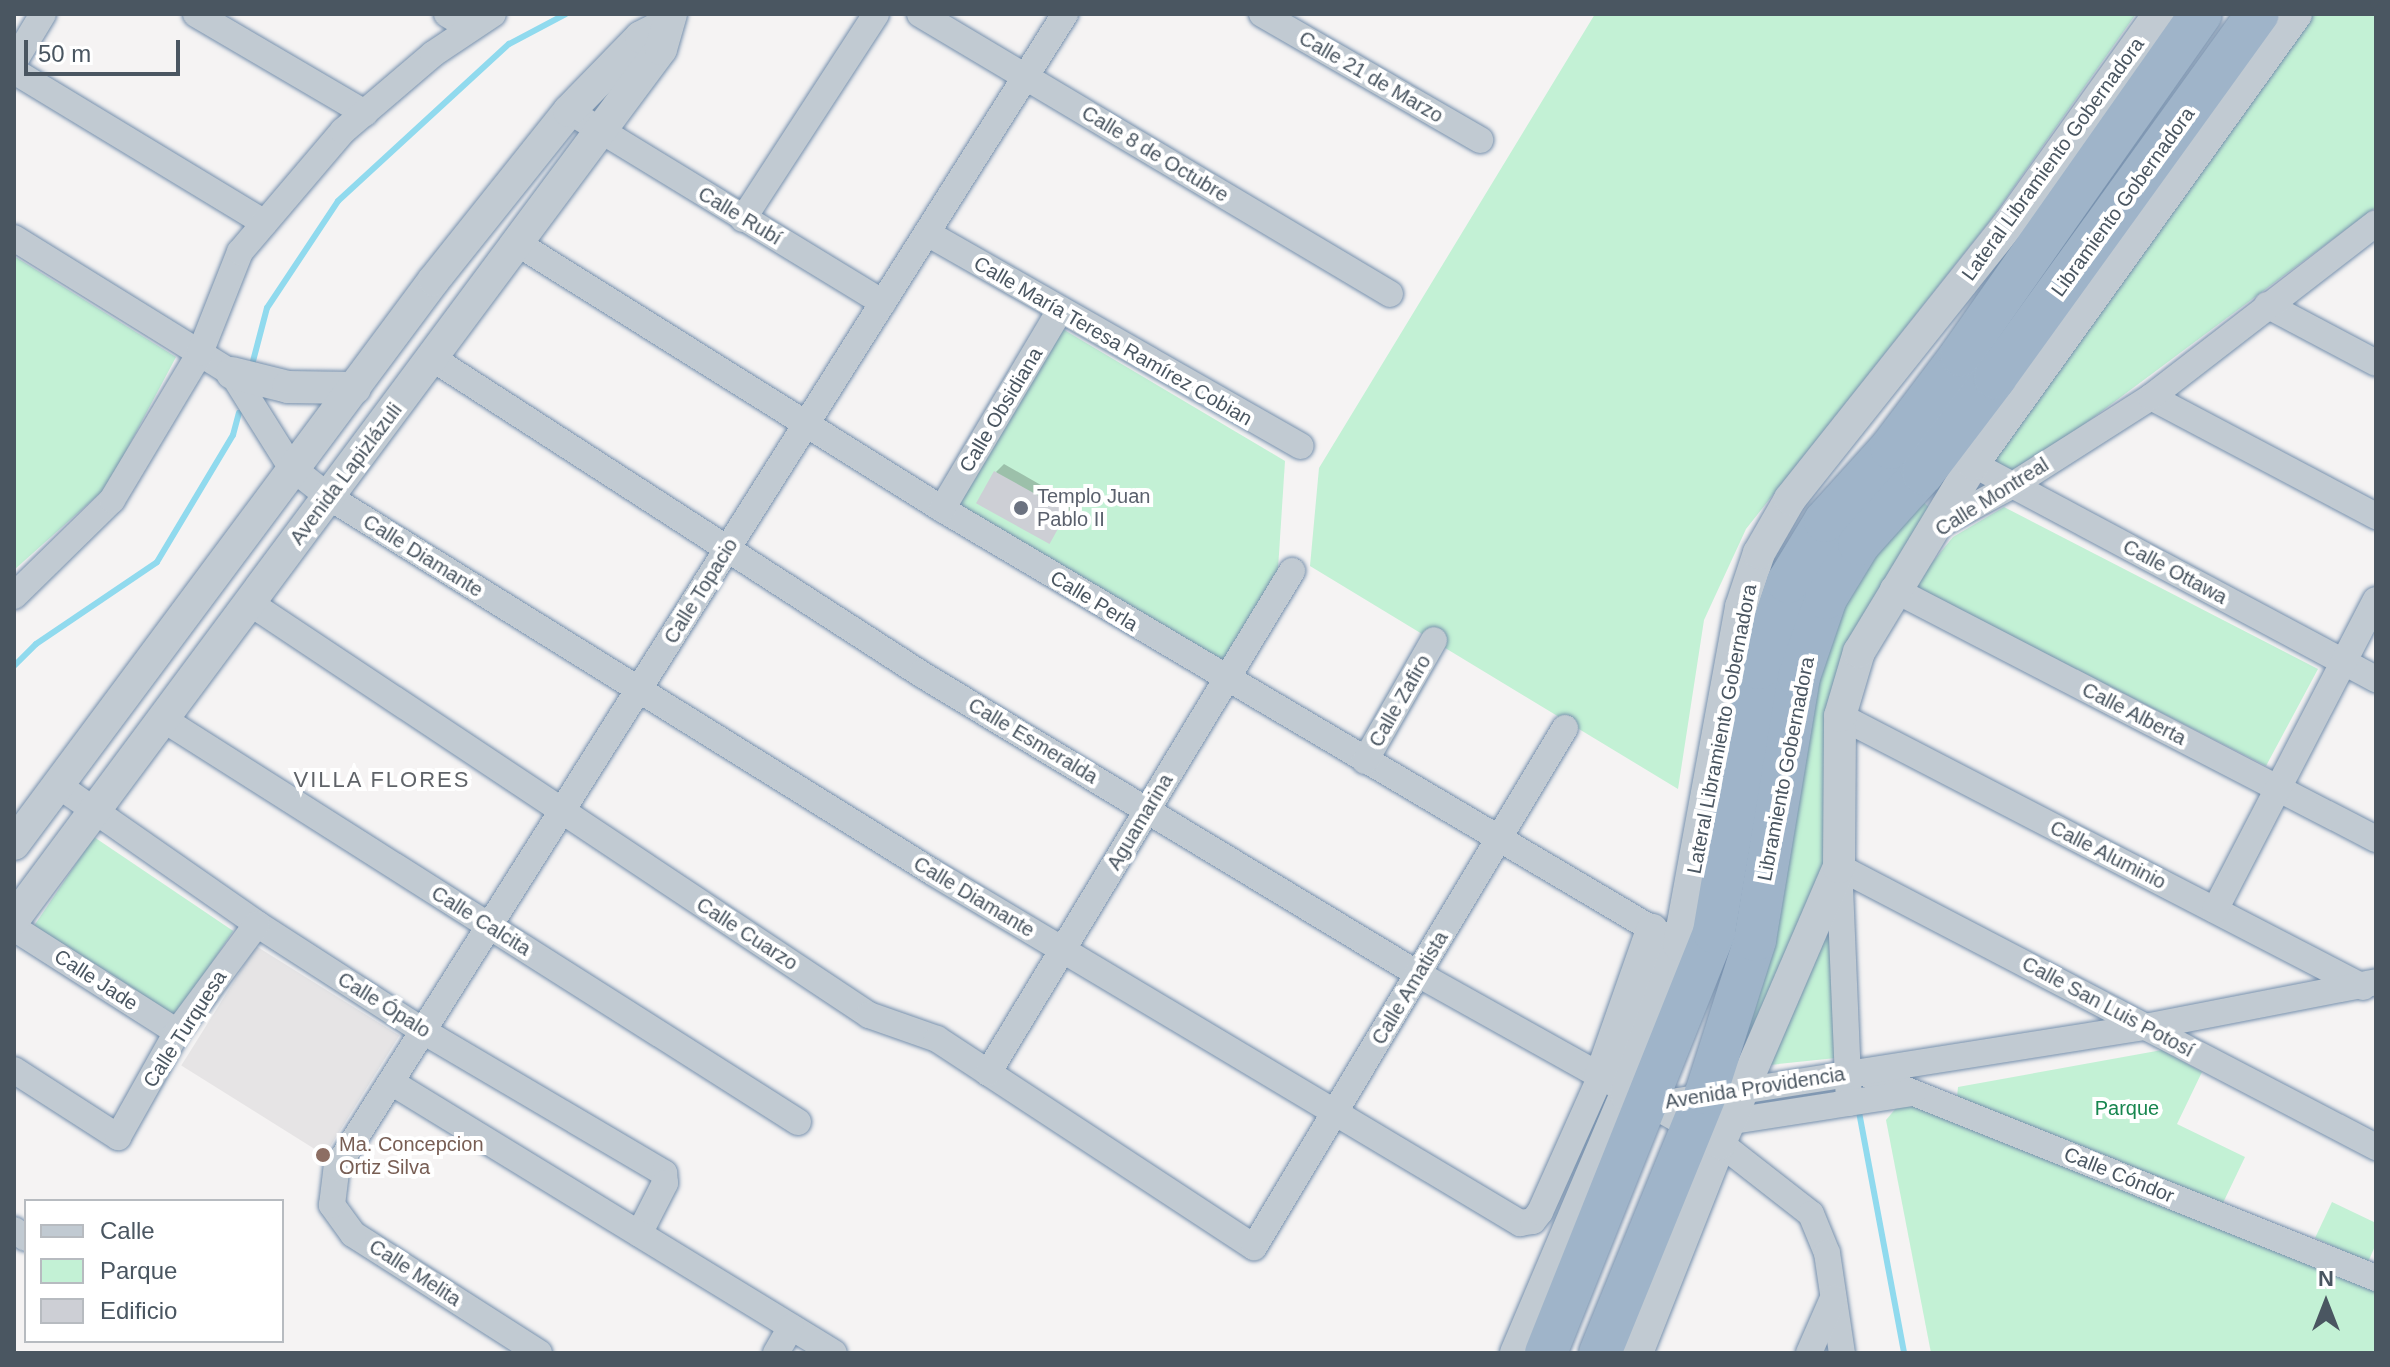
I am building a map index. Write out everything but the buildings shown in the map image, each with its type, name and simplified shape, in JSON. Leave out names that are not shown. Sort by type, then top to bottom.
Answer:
[{"type":"highway","points":[[1546,1353],[1624,1093],[1714,932],[1759,668],[1788,582],[1825,521],[1891,448],[1961,355],[2201,14]]},
{"type":"highway","name":"Libramiento Gobernadora","points":[[1600,1353],[1718,1115],[1755,940],[1799,677],[1826,598],[1859,544],[1923,473],[1986,390],[2258,14]]},
{"type":"street","points":[[14,62],[43,14]]},
{"type":"street","points":[[196,14],[365,113]]},
{"type":"street","points":[[14,596],[112,500],[200,353],[240,252],[343,131],[458,20],[493,14]]},
{"type":"street","points":[[743,219],[876,14]]},
{"type":"street","name":"Calle 8 de Octubre","points":[[920,14],[1390,294]]},
{"type":"street","name":"Calle Topacio","points":[[337,1167],[1065,14]]},
{"type":"street","name":"Calle 21 de Marzo","points":[[1262,14],[1480,140]]},
{"type":"street","name":"Lateral Libramiento Gobernadora","points":[[1516,1353],[1624,1093],[1666,937],[1741,607],[1759,553],[1799,487],[2008,225],[2159,14]]},
{"type":"street","points":[[1935,527],[1973,464],[2296,14]]},
{"type":"street","name":"Avenida Lapizlázuli","points":[[14,844],[291,467],[569,111],[641,37],[669,19]]},
{"type":"street","name":"Avenida Lapizlázuli","points":[[14,919],[517,243],[598,128],[661,49],[669,19]]},
{"type":"street","points":[[14,71],[265,223]]},
{"type":"street","name":"Calle Rubí","points":[[569,111],[883,303]]},
{"type":"street","name":"Calle Montreal","points":[[1849,1103],[1853,1072],[1839,867],[1840,716],[1859,652],[1893,589],[1935,527],[2013,485],[2151,397],[2376,223]]},
{"type":"street","name":"Calle María Teresa Ramírez Cobian","points":[[927,233],[1300,446]]},
{"type":"street","points":[[14,238],[232,373],[288,387],[355,388]]},
{"type":"street","name":"Calle Perla","points":[[517,243],[942,509],[1666,937]]},
{"type":"street","points":[[2267,305],[2376,363]]},
{"type":"street","name":"Calle Obsidiana","points":[[942,509],[1060,310]]},
{"type":"street","name":"Calle Esmeralda","points":[[432,358],[727,549],[1147,810],[1418,974],[1624,1093]]},
{"type":"street","name":"Calle Diamante","points":[[232,373],[291,467],[329,497],[638,692],[1520,1223],[1533,1221],[1624,1093]]},
{"type":"street","points":[[2151,397],[2376,516]]},
{"type":"street","name":"Calle Ottawa","points":[[1973,464],[2376,679]]},
{"type":"street","name":"Aguamarina","points":[[988,1073],[1292,571]]},
{"type":"street","name":"Calle Alberta","points":[[1893,589],[2376,839]]},
{"type":"street","points":[[2215,910],[2276,787],[2376,600]]},
{"type":"street","name":"Calle Cuarzo","points":[[250,603],[869,1015],[937,1039],[1254,1247]]},
{"type":"street","name":"Calle Zafiro","points":[[1365,761],[1434,640]]},
{"type":"street","name":"Calle Aluminio","points":[[1840,716],[2370,987]]},
{"type":"street","name":"Calle Calcita","points":[[163,719],[798,1122]]},
{"type":"street","name":"Calle Amatista","points":[[1254,1247],[1565,728]]},
{"type":"street","name":"Calle Ópalo","points":[[58,785],[257,924],[423,1031],[664,1173],[665,1183],[639,1234]]},
{"type":"street","points":[[1637,1353],[1718,1115],[1839,867]]},
{"type":"street","name":"Calle San Luis Potosí","points":[[1839,867],[2376,1147]]},
{"type":"street","name":"Calle Turquesa","points":[[14,1070],[118,1137],[177,1032],[257,924]]},
{"type":"street","name":"Calle Jade","points":[[14,928],[177,1032]]},
{"type":"street","name":"Avenida Providencia","points":[[1624,1093],[1718,1115],[1853,1072],[2145,1027],[2370,987]]},
{"type":"street","points":[[1915,1093],[1948,1059]]},
{"type":"street","name":"Calle Cóndor","points":[[1853,1072],[1915,1093],[2376,1278]]},
{"type":"street","points":[[391,1082],[834,1353]]},
{"type":"street","name":"Avenida Providencia","points":[[1624,1093],[1718,1115],[1849,1103],[1915,1093]]},
{"type":"street","points":[[1718,1115],[1811,1214],[1827,1253],[1842,1353]]},
{"type":"street","name":"Calle Melita","points":[[337,1167],[332,1205],[353,1234],[539,1353]]},
{"type":"street","points":[[1809,1353],[1834,1297]]},
{"type":"street","points":[[776,1353],[791,1327]]},
{"type":"shaded area","points":[[256,946],[399,1036],[325,1155],[181,1066]]},
{"type":"green space","points":[[1595,14],[2136,14],[1992,218],[1746,529],[1704,620],[1678,789],[1310,566],[1319,468]]},
{"type":"green space","points":[[2310,14],[2376,14],[2376,207],[2015,476],[1992,459]]},
{"type":"green space","points":[[14,256],[176,357],[107,487],[14,570]]},
{"type":"green space","points":[[1061,328],[1285,461],[1278,569],[1222,665],[954,507]]},
{"type":"green space","points":[[1920,499],[1931,509],[1858,629],[1826,860],[1740,1070],[1732,1066],[1755,1010],[1775,934],[1816,684],[1852,587]]},
{"type":"green space","points":[[2004,507],[2318,669],[2266,766],[1913,586],[1953,537]]},
{"type":"green space","points":[[94,837],[233,931],[172,1021],[33,927]]},
{"type":"green space","points":[[1832,916],[1836,1058],[1760,1066]]},
{"type":"green space","name":"Parque","points":[[2162,1050],[2202,1072],[2177,1124],[2245,1157],[2222,1205],[1957,1097],[1958,1087]]},
{"type":"green space","points":[[1902,1101],[2376,1291],[2376,1353],[1931,1353],[1886,1120]]},
{"type":"green space","points":[[2332,1202],[2376,1223],[2376,1244],[2368,1262],[2315,1238]]},
{"type":"waterway","points":[[252,365],[267,308],[338,201],[509,44],[566,14]]},
{"type":"waterway","points":[[14,666],[36,644],[157,562],[233,435],[239,413]]},
{"type":"waterway","points":[[1859,1112],[1904,1353]]},
{"type":"place","name":"Templo Juan Pablo II","points":[[1021,508]]},
{"type":"place","name":"Ma. Concepcion Ortiz Silva","points":[[323,1155]]},
{"type":"district","name":"VILLA FLORES","points":[[382,780]]}]
